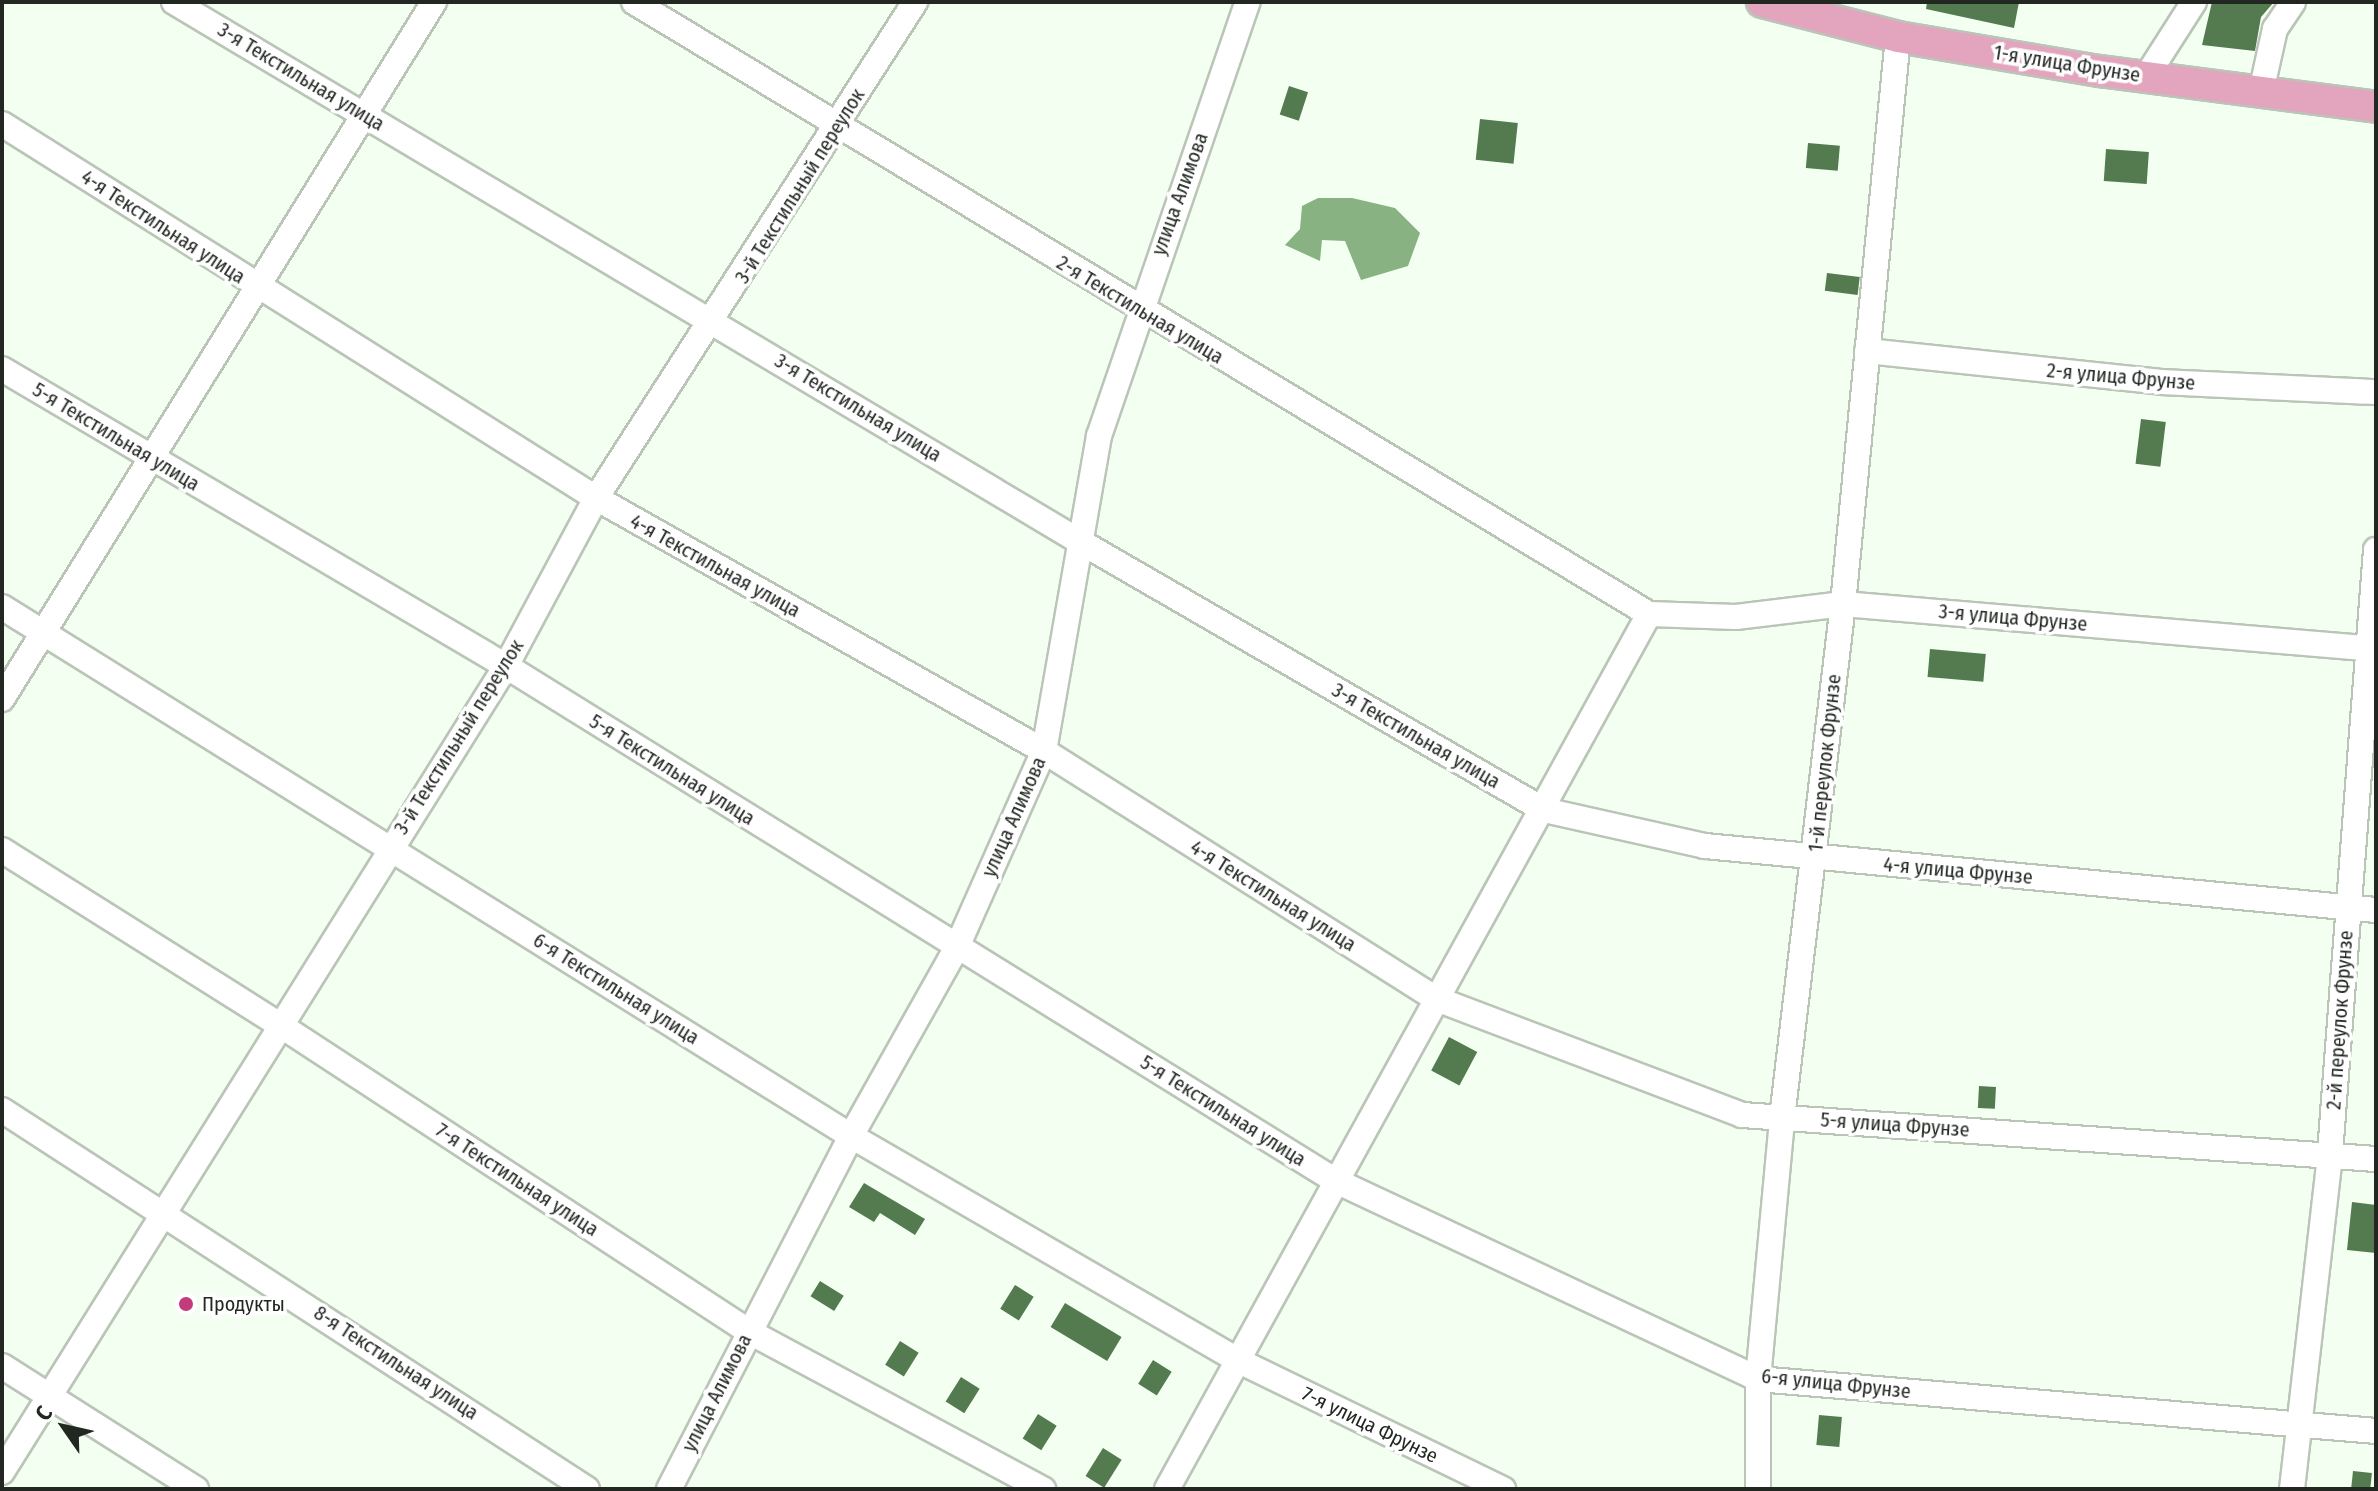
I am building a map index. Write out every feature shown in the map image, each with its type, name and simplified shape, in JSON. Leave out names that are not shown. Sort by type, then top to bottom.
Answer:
[{"type":"main road","name":"1-я улица Фрунзе","points":[[1762,2],[1898,37],[2146,77],[2376,107]]},
{"type":"street","name":"3-я Текстильная улица","points":[[174,2],[1079,541],[1544,810]]},
{"type":"street","points":[[2,699],[434,2]]},
{"type":"street","name":"2-я Текстильная улица","points":[[634,2],[1138,310],[1649,614]]},
{"type":"street","name":"3-й Текстильный переулок","points":[[2,1472],[52,1397],[163,1210],[506,666],[596,498],[714,322],[915,2]]},
{"type":"street","name":"улица Алимова","points":[[669,1489],[851,1136],[957,947],[1044,751],[1099,436],[1138,310],[1248,2]]},
{"type":"street","points":[[2146,77],[2194,2]]},
{"type":"street","points":[[2261,92],[2275,29],[2293,2]]},
{"type":"street","name":"1-й переулок Фрунзе","points":[[1758,1489],[1758,1379],[1782,1118],[1843,604],[1898,37]]},
{"type":"street","name":"4-я Текстильная улица","points":[[2,124],[257,288],[596,498],[1044,751],[1434,998]]},
{"type":"street","name":"2-я улица Фрунзе","points":[[1867,351],[2161,382],[2376,392]]},
{"type":"street","name":"5-я Текстильная улица","points":[[2,369],[506,666],[1336,1181]]},
{"type":"street","name":"2-й переулок Фрунзе","points":[[2292,1489],[2330,1153],[2371,649],[2376,550]]},
{"type":"street","name":"3-я улица Фрунзе","points":[[1649,614],[1736,617],[1843,604],[2371,649]]},
{"type":"street","name":"6-я Текстильная улица","points":[[2,607],[851,1136],[1237,1360]]},
{"type":"street","points":[[1167,1489],[1434,998],[1544,810],[1649,614]]},
{"type":"street","name":"4-я улица Фрунзе","points":[[1544,810],[1705,846],[2376,910]]},
{"type":"street","name":"7-я Текстильная улица","points":[[2,850],[280,1025],[748,1331],[1043,1489]]},
{"type":"street","name":"5-я улица Фрунзе","points":[[1434,998],[1742,1115],[2330,1153],[2376,1159]]},
{"type":"street","name":"8-я Текстильная улица","points":[[2,1110],[163,1210],[587,1489]]},
{"type":"street","name":"6-я улица Фрунзе","points":[[1336,1181],[1758,1379],[2376,1431]]},
{"type":"street","name":"7-я улица Фрунзе","points":[[1237,1360],[1503,1489]]},
{"type":"street","points":[[2,1366],[196,1489]]},
{"type":"shaded area","points":[[1318,198],[1352,198],[1395,208],[1420,233],[1408,266],[1361,280],[1345,241],[1322,240],[1320,261],[1285,245],[1300,229],[1302,206]]},
{"type":"building","points":[[1927,2],[2019,2],[2014,28],[1926,9]]},
{"type":"building","points":[[2212,2],[2274,2],[2261,17],[2255,51],[2202,45]]},
{"type":"building","points":[[1289,86],[1308,92],[1299,121],[1280,115]]},
{"type":"building","points":[[1480,119],[1518,123],[1514,164],[1476,160]]},
{"type":"building","points":[[1808,143],[1840,146],[1838,171],[1806,168]]},
{"type":"building","points":[[2106,149],[2149,152],[2147,184],[2104,181]]},
{"type":"building","points":[[1827,273],[1860,277],[1858,295],[1825,291]]},
{"type":"building","points":[[2141,419],[2166,422],[2160,467],[2136,464]]},
{"type":"building","points":[[1930,649],[1986,654],[1983,682],[1928,677]]},
{"type":"building","points":[[1449,1037],[1477,1052],[1459,1086],[1431,1071]]},
{"type":"building","points":[[1979,1086],[1996,1087],[1995,1109],[1978,1108]]},
{"type":"building","points":[[864,1183],[925,1219],[915,1235],[880,1213],[874,1222],[849,1207]]},
{"type":"building","points":[[2352,1202],[2376,1205],[2376,1253],[2347,1250]]},
{"type":"building","points":[[820,1281],[844,1296],[834,1311],[810,1296]]},
{"type":"building","points":[[1015,1285],[1034,1297],[1019,1320],[1000,1309]]},
{"type":"building","points":[[1065,1303],[1122,1337],[1107,1361],[1051,1327]]},
{"type":"building","points":[[900,1341],[919,1353],[904,1376],[885,1365]]},
{"type":"building","points":[[1153,1360],[1172,1372],[1157,1395],[1138,1384]]},
{"type":"building","points":[[961,1377],[980,1389],[964,1413],[946,1402]]},
{"type":"building","points":[[1038,1414],[1057,1426],[1041,1450],[1023,1439]]},
{"type":"building","points":[[1819,1415],[1842,1417],[1839,1447],[1816,1445]]},
{"type":"building","points":[[1103,1448],[1122,1460],[1104,1488],[1086,1476]]},
{"type":"building","points":[[2353,1471],[2372,1473],[2370,1489],[2351,1489]]},
{"type":"place","name":"Продукты","points":[[186,1304]]}]
